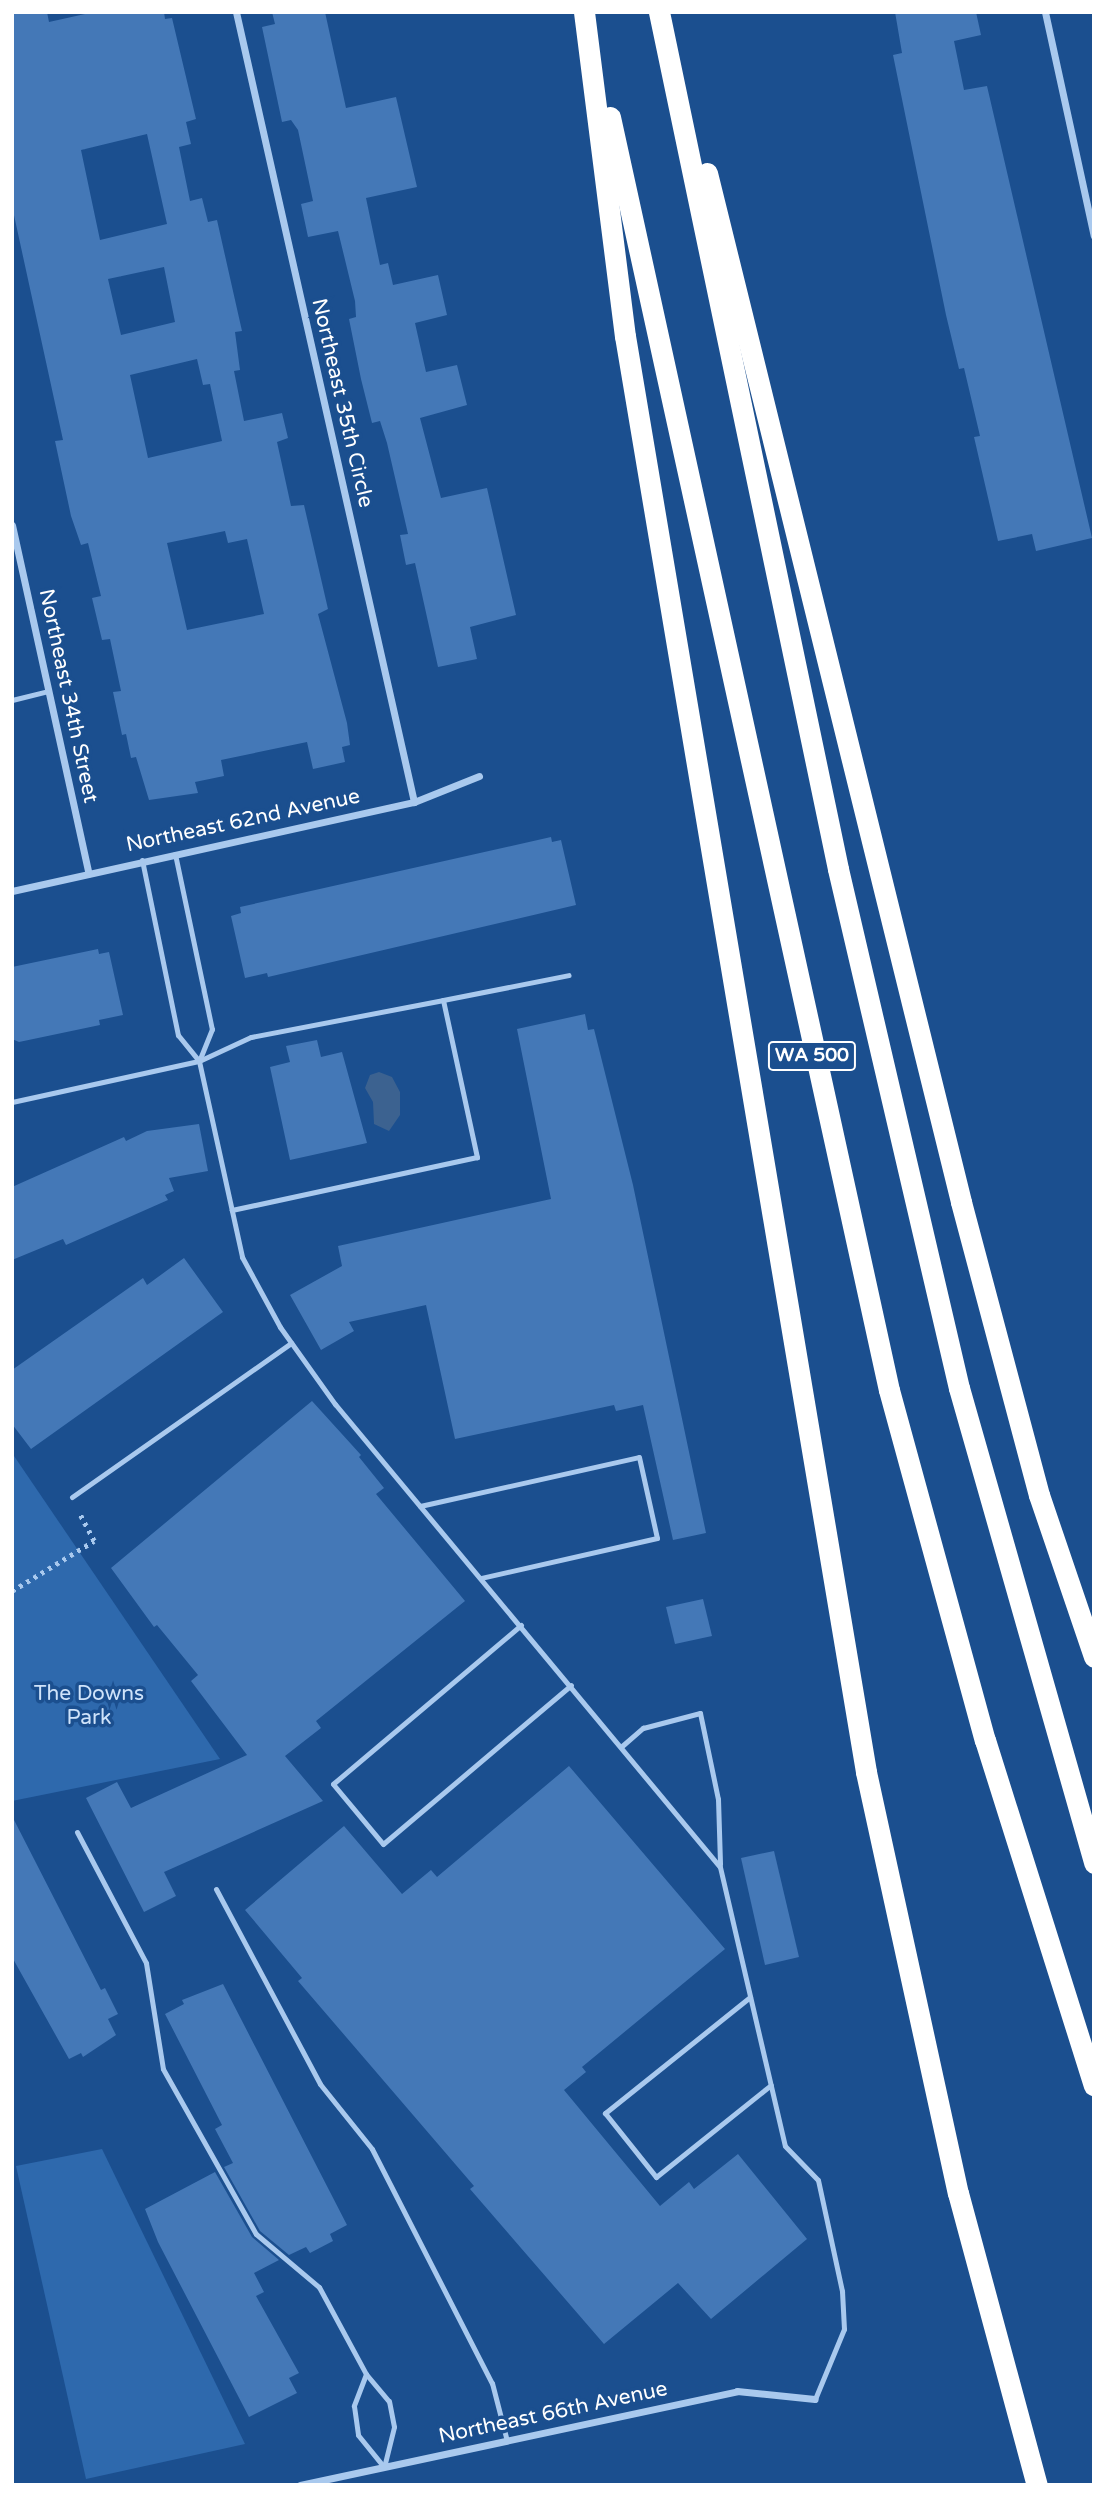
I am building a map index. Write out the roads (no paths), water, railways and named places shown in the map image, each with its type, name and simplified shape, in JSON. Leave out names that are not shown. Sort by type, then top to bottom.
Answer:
[{"type":"highway","name":"WA 500","points":[[586,12],[819,1085],[889,1390],[977,1713],[1094,2085]]},
{"type":"highway","points":[[586,12],[625,336],[866,1772],[958,2193],[1037,2485]]},
{"type":"highway","name":"WA 500","points":[[659,12],[838,869],[958,1388],[1094,1863]]},
{"type":"highway","points":[[667,12],[961,1202],[1039,1495],[1094,1657]]},
{"type":"street","name":"Northeast 35th Circle","points":[[236,12],[414,802]]},
{"type":"street","points":[[1045,12],[1091,206],[1094,236]]},
{"type":"street","name":"Northeast 34th Street","points":[[12,525],[89,874]]},
{"type":"street","name":"Northeast 62nd Avenue","points":[[12,891],[142,860],[414,802],[479,776]]},
{"type":"street","name":"Northeast 66th Avenue","points":[[300,2485],[737,2391],[816,2399]]},
{"type":"lane","points":[[12,700],[49,691]]},
{"type":"lane","points":[[174,853],[212,1028],[199,1061]]},
{"type":"lane","points":[[142,860],[178,1035],[199,1061],[242,1257],[291,1343],[335,1404],[720,1867]]},
{"type":"lane","points":[[12,1102],[199,1061],[251,1037],[569,975]]},
{"type":"lane","points":[[232,1210],[477,1157],[443,1000]]},
{"type":"lane","points":[[72,1497],[291,1343]]},
{"type":"lane","points":[[420,1506],[639,1457],[657,1538],[481,1578]]},
{"type":"lane","points":[[521,1625],[333,1784],[383,1843],[571,1685]]},
{"type":"lane","points":[[622,1746],[643,1728],[700,1713],[718,1799],[720,1867],[785,2146],[818,2180],[842,2291],[844,2329],[816,2399]]},
{"type":"lane","points":[[77,1832],[146,1963],[163,2069],[256,2234],[319,2287],[366,2374],[389,2401],[394,2427],[384,2467]]},
{"type":"lane","points":[[216,1889],[320,2084],[372,2149],[492,2383],[507,2441]]},
{"type":"lane","points":[[750,1997],[605,2113],[656,2177],[771,2085]]},
{"type":"lane","points":[[366,2374],[354,2406],[358,2435],[384,2467]]},
{"type":"park label","name":"The Downs Park","points":[[89,1706]]}]
